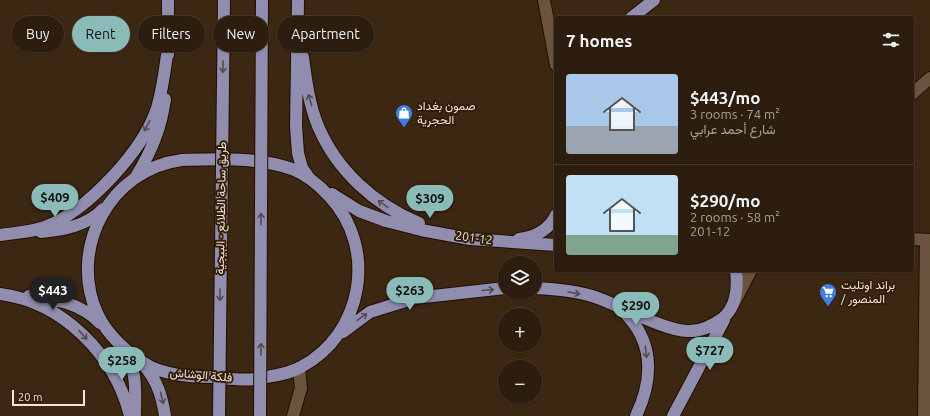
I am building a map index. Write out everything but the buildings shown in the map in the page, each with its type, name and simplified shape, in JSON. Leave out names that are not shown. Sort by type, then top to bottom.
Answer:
[{"type":"main road","points":[[168,0],[168,16]]},
{"type":"main road","name":"طريق ساحة الطلائع - البيجية","points":[[219,416],[224,0]]},
{"type":"main road","points":[[260,416],[262,0]]},
{"type":"main road","points":[[298,0],[296,126],[298,153],[302,168],[309,178]]},
{"type":"main road","points":[[634,16],[654,0]]},
{"type":"main road","points":[[298,13],[308,93],[317,124],[327,145],[336,159],[366,192],[402,216],[443,232],[470,239]]},
{"type":"main road","points":[[137,175],[150,154],[159,131],[167,84],[168,52]]},
{"type":"main road","points":[[0,236],[45,227],[68,214],[91,197],[117,171],[139,142],[156,109],[164,81],[168,52]]},
{"type":"main road","name":"فلكة الوشاش","points":[[203,160],[273,164],[293,170],[309,178],[338,205],[348,221],[355,239],[358,256],[357,293],[351,310],[343,327],[322,352],[299,368],[287,373],[252,379],[196,377],[162,371],[138,359],[118,342],[106,329],[97,314],[91,298],[89,254],[97,224],[112,200],[137,175],[153,166],[167,162],[203,160]]},
{"type":"main road","name":"201-12","points":[[309,178],[359,211],[379,219],[421,230],[470,239],[554,245]]},
{"type":"main road","points":[[0,236],[72,227],[98,214],[112,200]]},
{"type":"main road","points":[[503,242],[523,239],[539,233],[551,224],[554,219]]},
{"type":"main road","points":[[673,416],[734,302],[738,286],[736,272]]},
{"type":"main road","points":[[322,352],[352,324],[370,312],[415,298],[498,289]]},
{"type":"main road","points":[[542,289],[594,296],[671,328],[686,331],[701,330],[715,324],[726,315]]},
{"type":"main road","points":[[0,294],[50,298],[67,302],[95,318],[106,329]]},
{"type":"main road","points":[[0,294],[18,296],[34,301],[60,315],[80,331],[100,354],[116,380],[130,416]]},
{"type":"main road","points":[[594,296],[619,308],[630,318],[639,330],[647,349],[647,370],[644,393],[636,416]]},
{"type":"main road","points":[[118,342],[132,366],[135,416]]},
{"type":"main road","points":[[138,359],[151,373],[159,387],[165,416]]},
{"type":"street","points":[[544,0],[554,54]]},
{"type":"street","points":[[914,92],[930,78]]},
{"type":"street","points":[[914,239],[928,240],[924,416]]},
{"type":"street","points":[[734,302],[750,272]]},
{"type":"street","points":[[293,416],[301,388],[299,368]]},
{"type":"place","name":"صمون بغداد الحجرية","points":[[404,128]]},
{"type":"place","name":"براند اوتليت / المنصور","points":[[828,307]]}]
